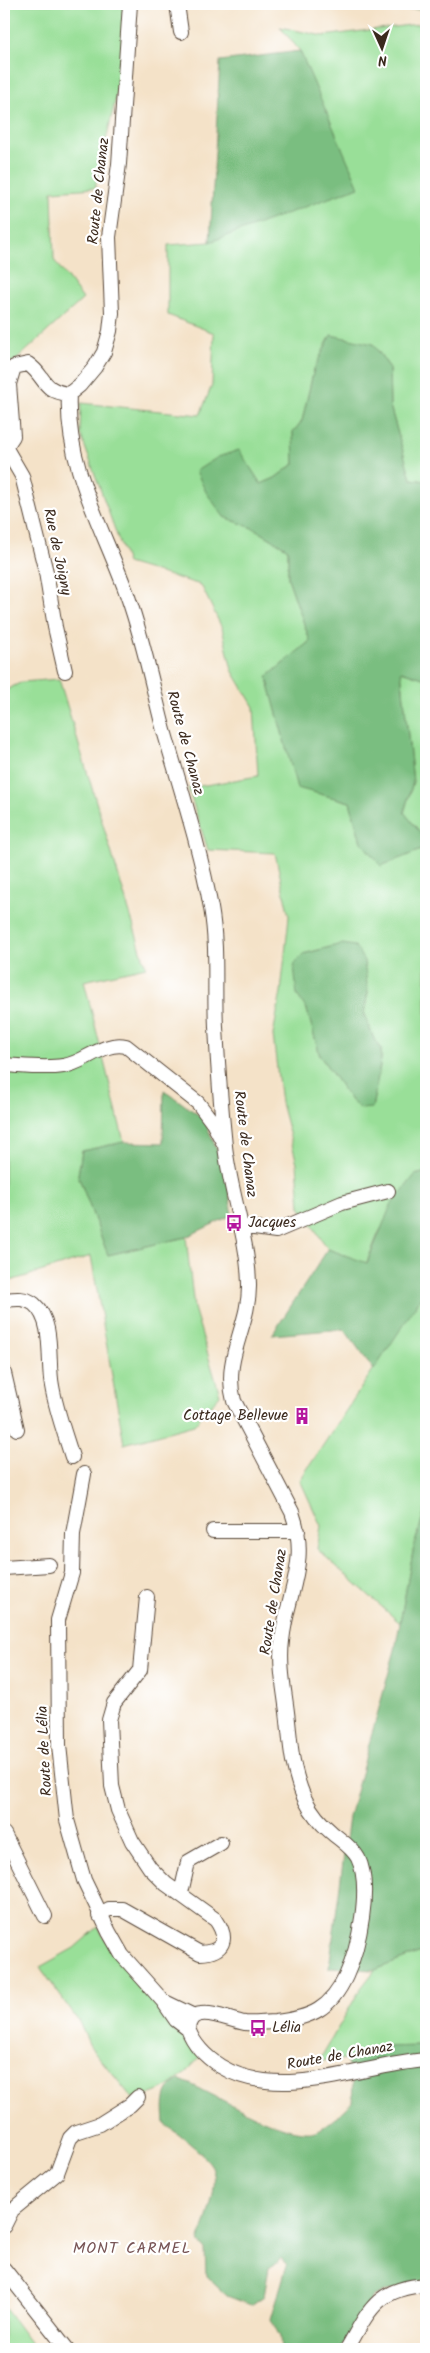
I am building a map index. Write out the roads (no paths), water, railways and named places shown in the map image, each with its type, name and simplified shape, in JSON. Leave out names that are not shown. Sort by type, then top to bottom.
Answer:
[{"type":"street","name":"Route de Chanaz","points":[[130,4],[119,164],[109,237],[112,313],[110,331],[104,352],[80,385],[69,394],[71,432],[82,481],[132,608],[212,910],[216,964],[216,1028],[225,1147],[247,1264],[248,1298],[246,1316],[230,1364],[231,1391],[234,1401],[292,1512],[298,1531],[298,1570],[282,1640],[281,1664],[293,1760],[300,1792],[309,1809],[318,1821],[344,1842],[358,1857],[363,1884],[362,1918],[347,1974],[338,1991],[317,2013],[284,2021],[255,2023],[203,2013],[194,2016]]},
{"type":"street","points":[[177,4],[181,32]]},
{"type":"street","points":[[4,445],[13,436],[9,384],[14,367],[28,364],[34,368],[48,387],[60,393],[69,394]]},
{"type":"street","name":"Rue de Joigny","points":[[4,445],[22,476],[46,572],[55,627],[66,671]]},
{"type":"street","points":[[4,1065],[65,1066],[95,1052],[119,1044],[126,1046],[198,1103],[213,1123],[225,1147]]},
{"type":"street","points":[[240,1226],[276,1231],[342,1203],[388,1191]]},
{"type":"street","points":[[4,1300],[25,1300],[34,1304],[41,1314],[46,1327],[52,1386],[72,1457]]},
{"type":"street","points":[[4,1373],[17,1429]]},
{"type":"street","name":"Route de Lélia","points":[[84,1474],[73,1534],[72,1573],[58,1620],[59,1745],[67,1820],[84,1880],[99,1915],[122,1955],[163,2001],[176,2020],[188,2029]]},
{"type":"street","points":[[212,1531],[298,1531]]},
{"type":"street","points":[[4,1568],[49,1565]]},
{"type":"street","points":[[99,1915],[108,1909],[122,1909],[200,1953],[212,1952],[220,1948],[223,1938],[222,1928],[216,1920],[166,1884],[150,1868],[132,1841],[118,1810],[112,1786],[109,1720],[114,1703],[140,1670],[147,1596]]},
{"type":"street","points":[[4,1834],[44,1916]]},
{"type":"street","points":[[180,1893],[188,1862],[221,1843]]},
{"type":"street","name":"Route de Lélia","points":[[163,2001],[194,2016]]},
{"type":"street","points":[[188,2029],[189,2022],[194,2016]]},
{"type":"street","name":"Route de Chanaz","points":[[188,2029],[200,2050],[230,2072],[252,2079],[277,2083],[296,2082],[405,2062],[426,2060]]},
{"type":"street","points":[[4,2226],[12,2210],[58,2173],[70,2138],[76,2132],[100,2124],[130,2105],[138,2097]]},
{"type":"street","points":[[4,2269],[68,2349]]},
{"type":"street","points":[[347,2349],[370,2311],[382,2297],[403,2287],[426,2285]]},
{"type":"place","name":"Jacques","points":[[234,1223]]},
{"type":"place","name":"Cottage Bellevue","points":[[302,1416]]},
{"type":"place","name":"Lélia","points":[[258,2028]]},
{"type":"district","name":"MONT CARMEL","points":[[132,2248]]}]
